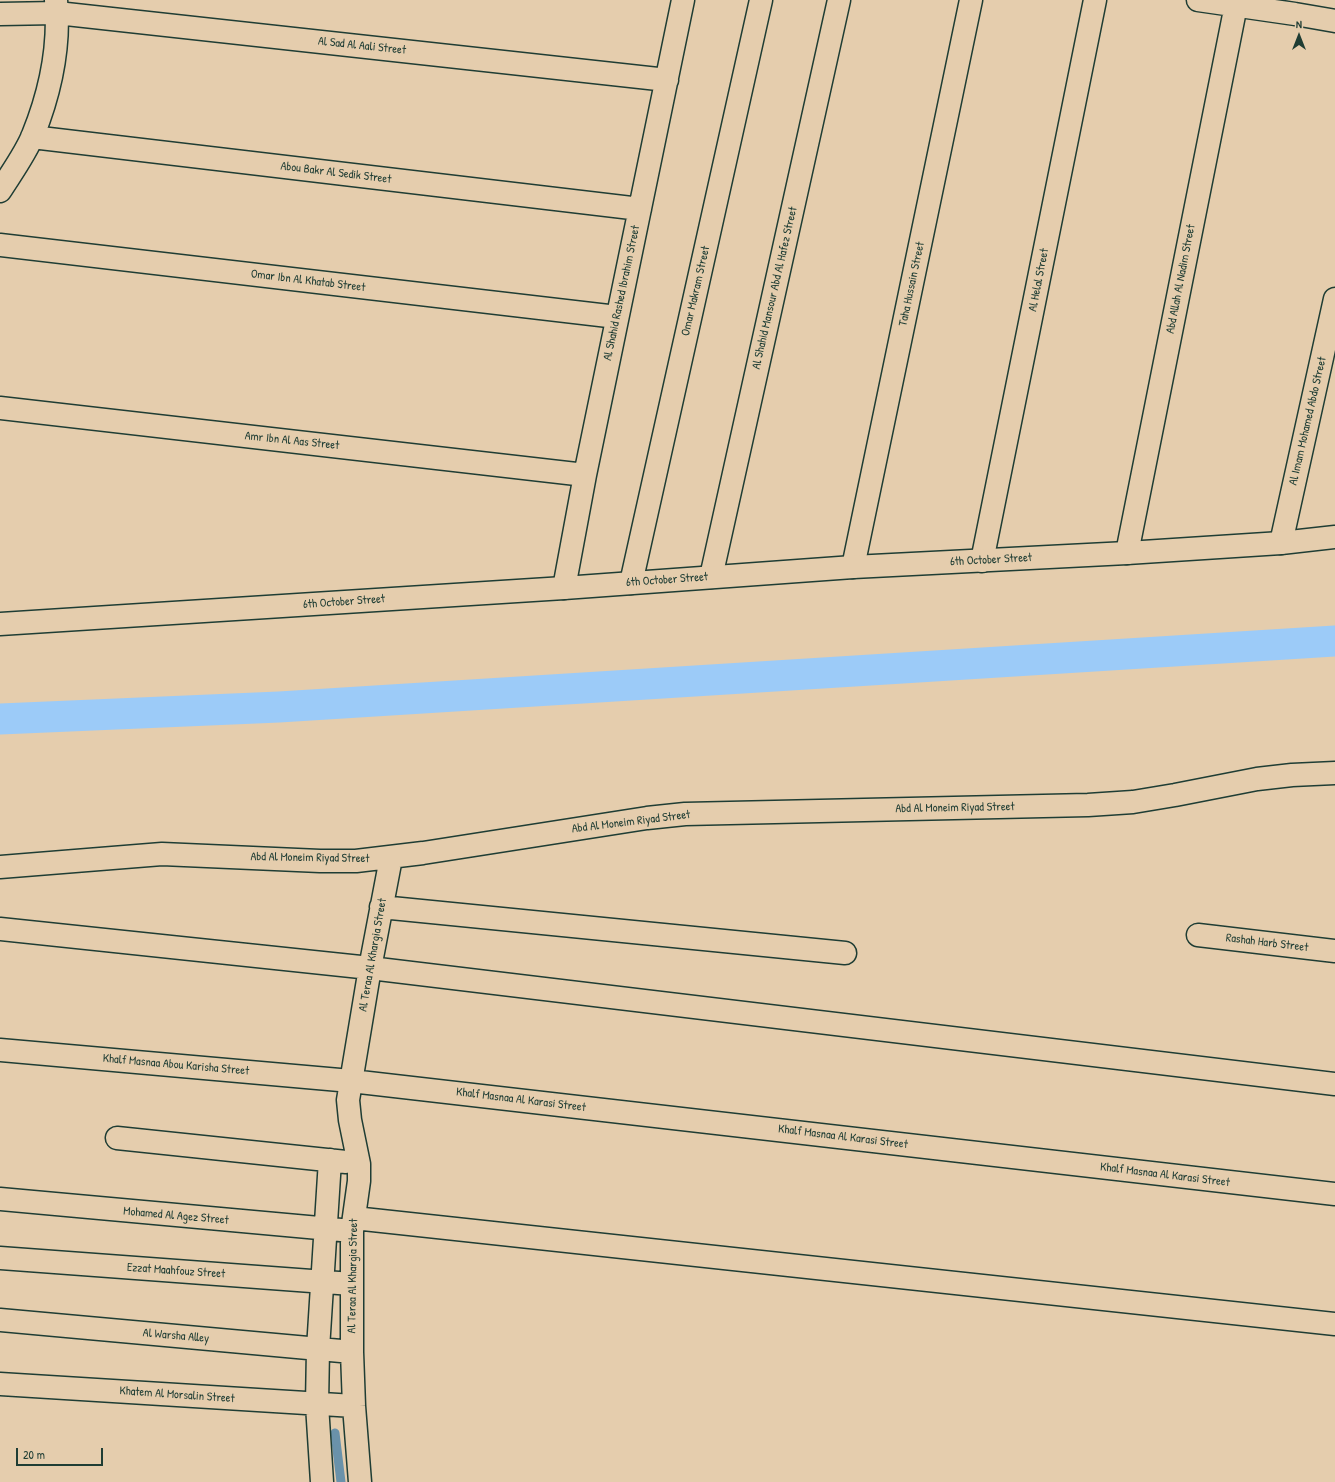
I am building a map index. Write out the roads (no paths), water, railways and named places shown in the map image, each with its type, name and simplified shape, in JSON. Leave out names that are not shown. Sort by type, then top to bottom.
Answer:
[{"type":"street","name":"Al Shahid Rashed Ibrahim Street","points":[[564,588],[585,475],[683,0]]},
{"type":"street","name":"Omar Makram Street","points":[[631,583],[761,0]]},
{"type":"street","name":"Al Shahid Mansour Abd Al Hafez Street","points":[[711,576],[839,0]]},
{"type":"street","name":"Taha Hussain Street","points":[[853,567],[971,0]]},
{"type":"street","name":"Al Helal Street","points":[[982,561],[1095,0]]},
{"type":"street","points":[[1198,0],[1236,5],[1297,7],[1335,21]]},
{"type":"street","name":"Abd Allah Al Nadim Street","points":[[1127,553],[1236,5]]},
{"type":"street","name":"Al Sad Al Aali Street","points":[[0,14],[57,6],[667,80]]},
{"type":"street","points":[[0,191],[32,137],[47,94],[55,53],[57,6]]},
{"type":"street","name":"Abou Bakr Al Sedik Street","points":[[32,137],[640,209]]},
{"type":"street","name":"Omar Ibn Al Khatab Street","points":[[0,245],[617,317]]},
{"type":"street","name":"Al Imam Mohamed Abdo Street","points":[[1281,543],[1335,299]]},
{"type":"street","name":"Amr Ibn Al Aas Street","points":[[0,408],[585,475]]},
{"type":"street","name":"6th October Street","points":[[0,624],[564,588],[711,576],[853,567],[1127,553],[1281,543],[1335,537]]},
{"type":"street","name":"Abd Al Moneim Riyad Street","points":[[0,868],[162,854],[320,861],[356,861],[391,858],[662,816],[726,812],[1103,804],[1133,802],[1175,796],[1257,779],[1292,775],[1335,773]]},
{"type":"street","name":"Al Teraa Al Khargia Street","points":[[360,1482],[354,1406],[352,1352],[353,1225],[359,1181],[359,1164],[350,1120],[348,1100],[370,968],[391,858]]},
{"type":"street","points":[[381,907],[845,953]]},
{"type":"street","points":[[0,929],[370,968],[1335,1084]]},
{"type":"street","name":"Rashah Harb Street","points":[[1198,935],[1335,951]]},
{"type":"street","name":"Khalf Masnaa Abou Karisha Street","points":[[0,1050],[351,1081]]},
{"type":"street","name":"Khalf Masnaa Al Karasi Street","points":[[351,1081],[1335,1194]]},
{"type":"street","points":[[117,1138],[359,1164]]},
{"type":"street","points":[[322,1482],[317,1405],[318,1349],[330,1160]]},
{"type":"street","name":"Mohamed Al Agez Street","points":[[0,1199],[326,1229],[353,1225],[1335,1324]]},
{"type":"street","name":"Ezzat Maahfouz Street","points":[[0,1258],[352,1284]]},
{"type":"street","name":"Al Warsha Alley","points":[[0,1320],[352,1352]]},
{"type":"street","name":"Khatem Al Morsalin Street","points":[[0,1384],[317,1405],[354,1406]]},
{"type":"waterway","points":[[0,719],[279,707],[1335,641]]},
{"type":"waterway","points":[[335,1433],[341,1482]]}]
